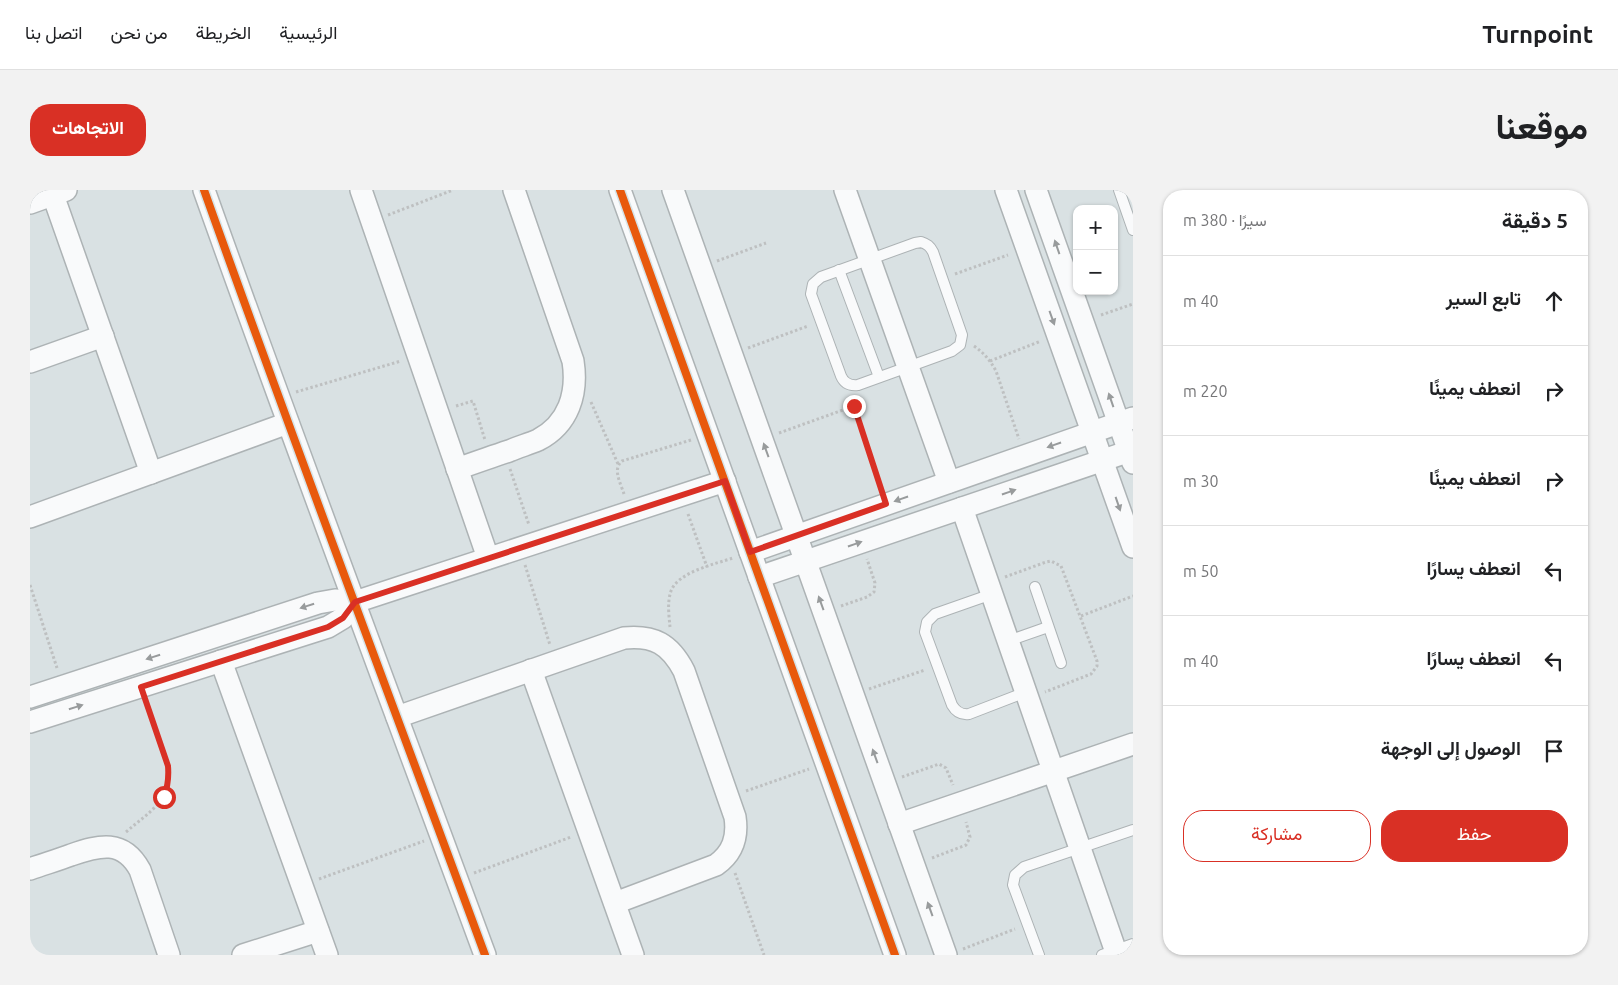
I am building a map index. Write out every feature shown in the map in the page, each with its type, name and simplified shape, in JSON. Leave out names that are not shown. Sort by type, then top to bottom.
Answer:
[{"type":"street","points":[[204,190],[278,397],[485,955]]},
{"type":"street","points":[[361,190],[488,558]]},
{"type":"street","points":[[457,469],[539,439],[550,432],[560,423],[567,412],[575,387],[573,360],[514,190]]},
{"type":"street","points":[[620,190],[895,955]]},
{"type":"street","points":[[673,190],[899,824],[952,953]]},
{"type":"street","points":[[845,190],[949,482]]},
{"type":"street","points":[[1006,190],[1133,547]]},
{"type":"street","points":[[759,577],[1102,460],[1132,455],[1126,420],[1083,322],[1036,190]]},
{"type":"street","points":[[30,203],[60,192],[103,336],[151,473]]},
{"type":"street","points":[[30,362],[103,336]]},
{"type":"street","points":[[750,552],[1126,420]]},
{"type":"street","points":[[30,517],[288,423]]},
{"type":"street","points":[[30,697],[318,603],[335,600],[355,602],[725,481]]},
{"type":"street","points":[[962,508],[1117,951]]},
{"type":"street","points":[[30,722],[328,627],[343,618],[355,602]]},
{"type":"street","points":[[397,717],[624,638],[649,638],[670,650],[684,671],[736,817],[737,827],[733,846],[723,860],[709,868],[615,903]]},
{"type":"street","points":[[221,661],[326,955]]},
{"type":"street","points":[[531,670],[634,955]]},
{"type":"street","points":[[899,824],[1133,744]]},
{"type":"street","points":[[30,869],[92,848],[109,846],[124,852],[131,857],[140,870],[170,955]]},
{"type":"street","points":[[243,955],[318,932]]},
{"type":"lane","points":[[1119,190],[1133,230]]},
{"type":"lane","points":[[915,243],[926,243],[931,247],[962,335],[962,340],[960,345],[952,351],[853,386],[843,381],[811,294],[813,284],[821,277],[870,259],[915,243]]},
{"type":"lane","points":[[839,270],[878,377]]},
{"type":"lane","points":[[1035,587],[1061,663]]},
{"type":"lane","points":[[992,594],[935,614],[927,622],[925,632],[952,705],[959,713],[970,714],[1026,692]]},
{"type":"lane","points":[[1008,641],[1048,627]]},
{"type":"lane","points":[[1039,955],[1013,885],[1016,875],[1024,867],[1133,830]]},
{"type":"path","points":[[372,221],[453,190]]},
{"type":"path","points":[[700,266],[766,243]]},
{"type":"path","points":[[943,279],[1027,248]]},
{"type":"path","points":[[1083,322],[1133,304]]},
{"type":"path","points":[[732,354],[820,322]]},
{"type":"path","points":[[990,361],[1058,334]]},
{"type":"path","points":[[962,340],[982,352],[996,371],[1024,456]]},
{"type":"path","points":[[278,397],[418,356]]},
{"type":"path","points":[[847,384],[886,504]]},
{"type":"path","points":[[588,395],[618,464]]},
{"type":"path","points":[[438,412],[473,401],[497,455],[528,545],[555,662]]},
{"type":"path","points":[[762,439],[854,406]]},
{"type":"path","points":[[629,512],[616,469],[618,464],[622,461],[708,435]]},
{"type":"path","points":[[681,495],[707,567]]},
{"type":"path","points":[[824,612],[867,597],[874,592],[875,583],[862,541]]},
{"type":"path","points":[[670,650],[669,600],[671,591],[677,582],[707,567],[750,552]]},
{"type":"path","points":[[30,585],[63,686]]},
{"type":"path","points":[[1081,616],[1133,596]]},
{"type":"path","points":[[853,694],[938,666]]},
{"type":"path","points":[[109,846],[155,807],[164,797],[167,788],[168,766],[141,687]]},
{"type":"path","points":[[729,797],[826,763]]},
{"type":"path","points":[[457,880],[589,831]]},
{"type":"path","points":[[302,886],[441,835]]},
{"type":"path","points":[[728,854],[764,955]]},
{"type":"path","points":[[952,953],[1028,925]]},
{"type":"cycle path","points":[[204,190],[485,955]]},
{"type":"cycle path","points":[[620,190],[895,955]]},
{"type":"route","points":[[164,797],[169,776],[168,766],[141,687],[328,627],[343,618],[355,602],[725,481],[750,552],[886,504],[854,406]]}]
